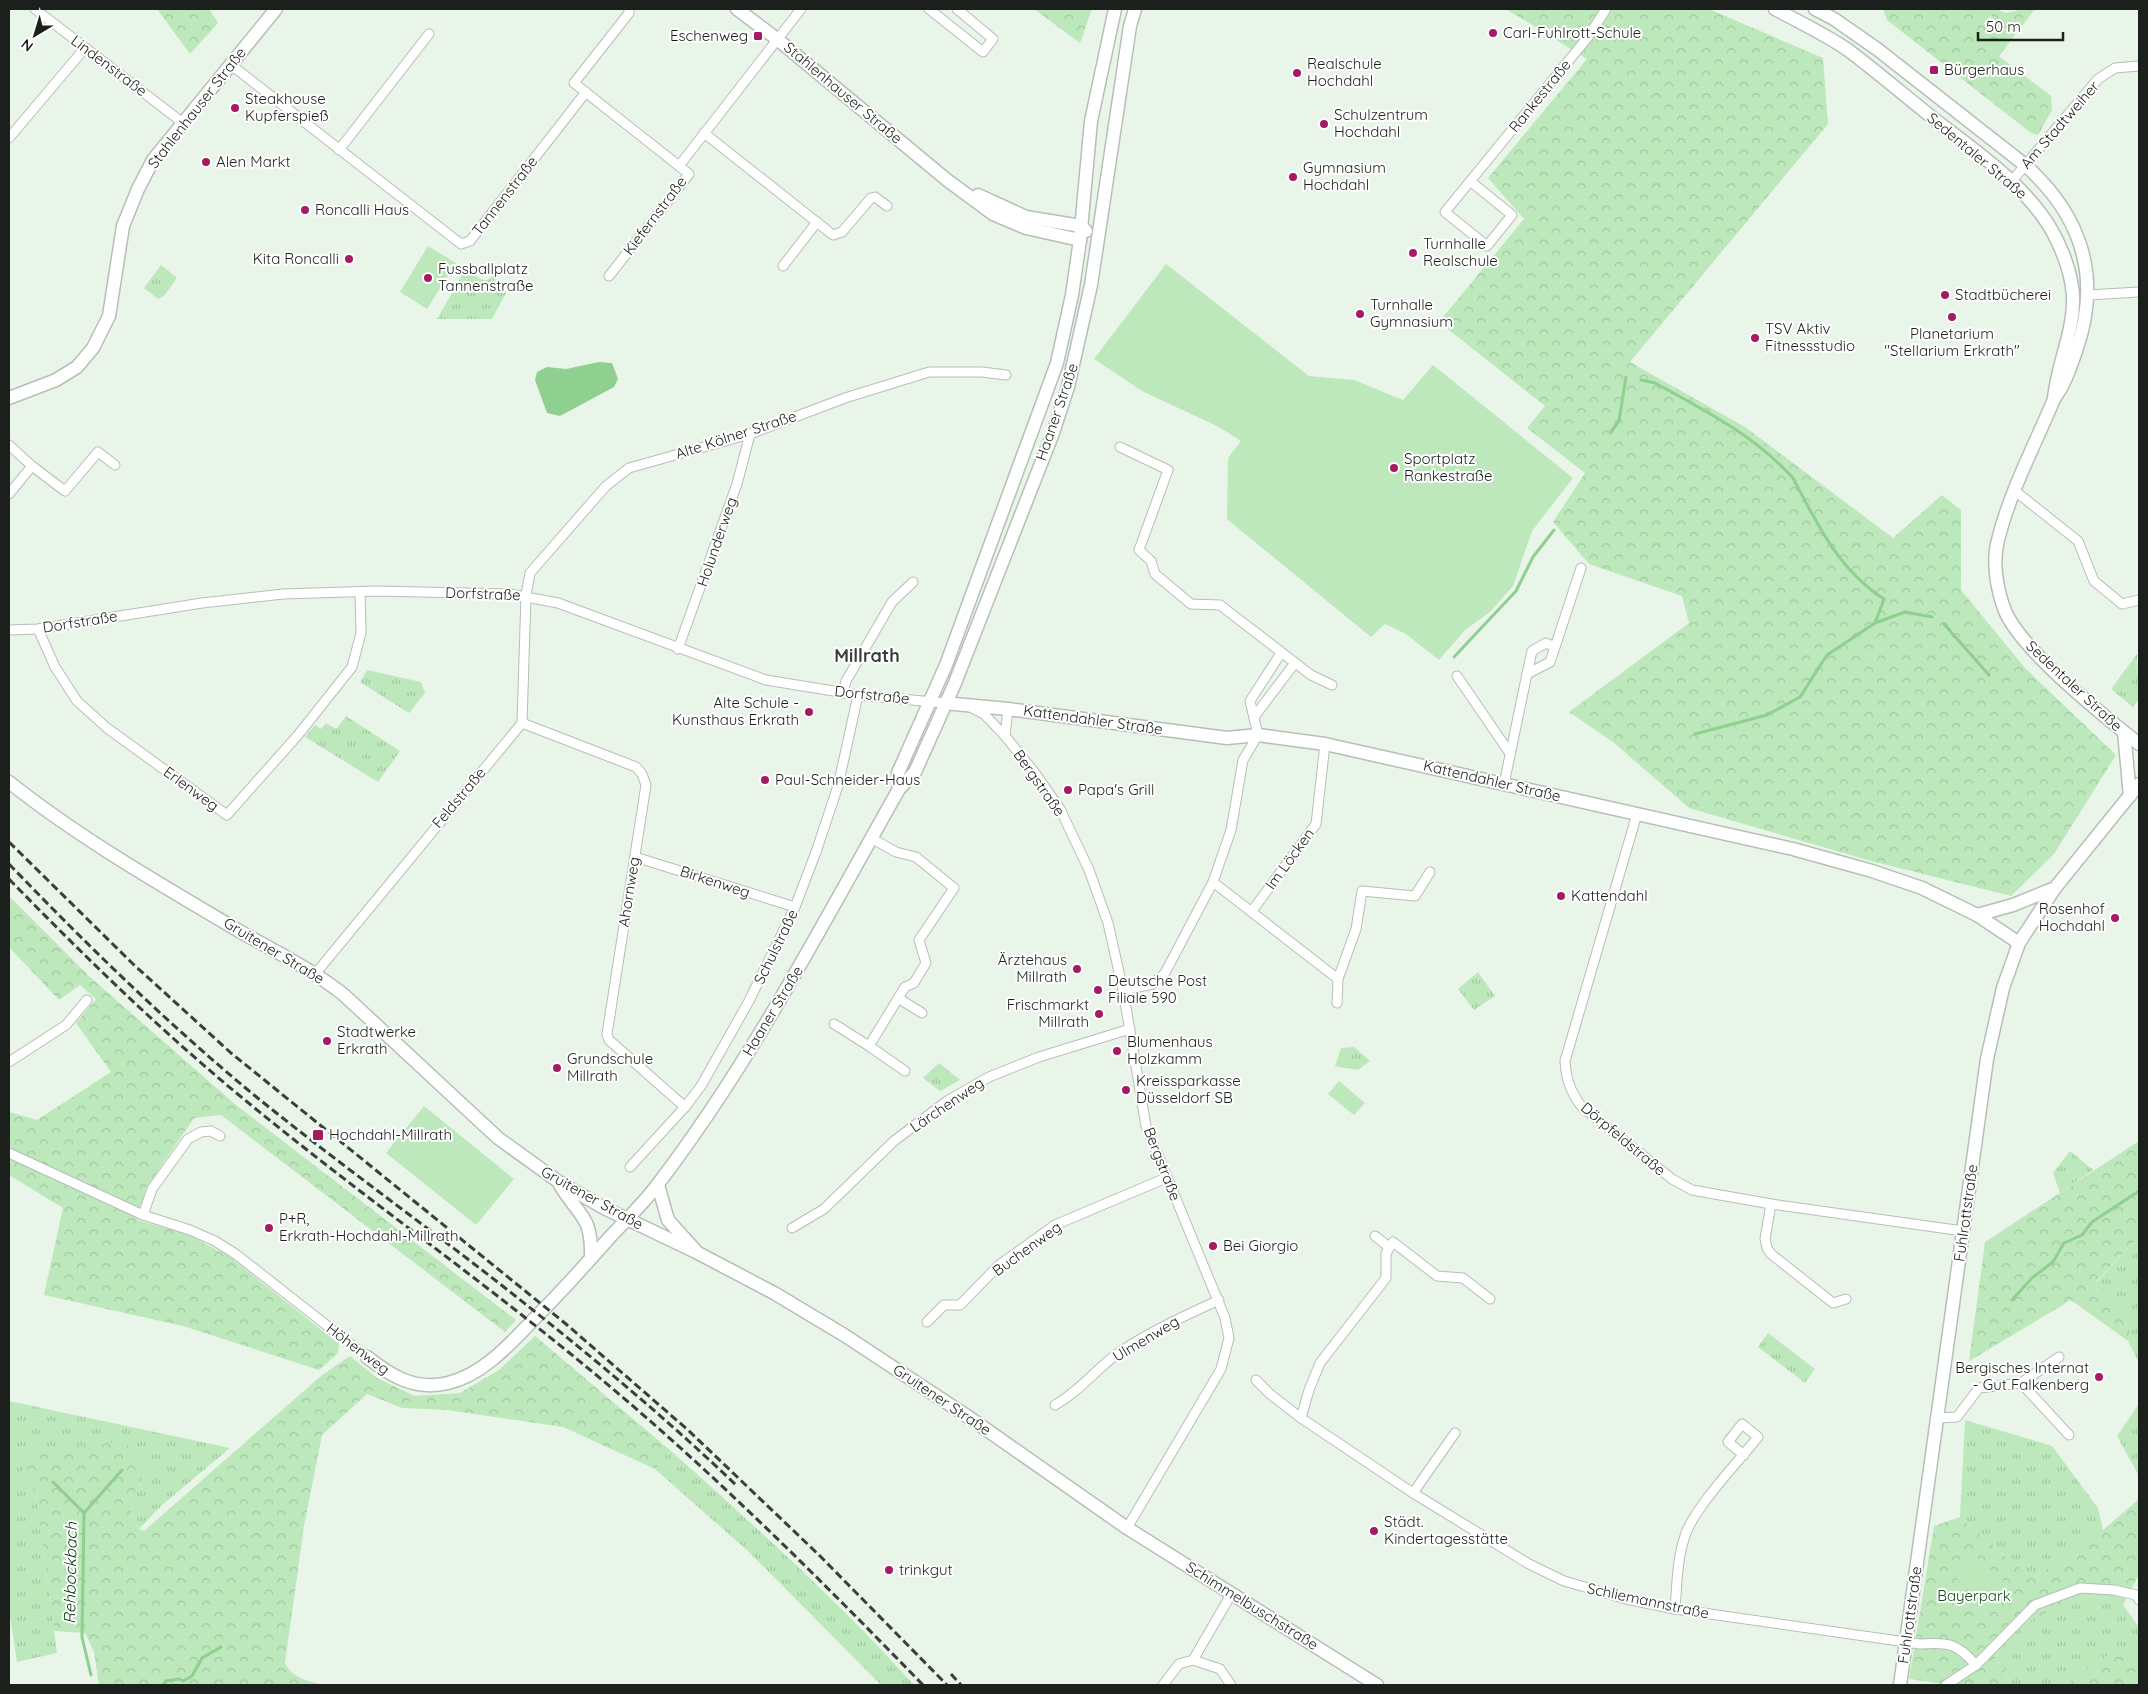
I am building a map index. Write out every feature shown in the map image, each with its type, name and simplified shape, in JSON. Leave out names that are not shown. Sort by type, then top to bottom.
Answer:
[{"type":"street","name":"Lindenstraße","points":[[34,9],[183,123]]},
{"type":"street","name":"Stahlenhauser Straße","points":[[9,398],[63,376],[77,367],[93,348],[108,316],[123,226],[138,189],[153,160],[276,9]]},
{"type":"street","points":[[629,9],[629,13],[574,83],[679,166]]},
{"type":"street","name":"Stahlenhauser Straße","points":[[737,9],[777,39],[947,180],[993,214],[1026,228],[1083,233]]},
{"type":"street","points":[[777,39],[801,9]]},
{"type":"street","points":[[936,11],[983,52],[994,39],[957,9]]},
{"type":"street","name":"Haaner Straße","points":[[899,789],[898,773],[928,701],[946,665],[1046,397],[1064,335],[1083,233],[1091,121],[1115,9]]},
{"type":"street","name":"Haaner Straße","points":[[627,1219],[658,1185],[714,1106],[765,1026],[899,789],[915,772],[944,703],[955,683],[1052,433],[1075,360],[1094,260],[1130,26],[1135,9]]},
{"type":"street","name":"Rankestraße","points":[[1470,181],[1512,215],[1488,246],[1446,212],[1470,181],[1588,37],[1606,9]]},
{"type":"street","name":"Sedentaler Straße","points":[[1775,9],[1847,50],[2011,182],[2042,215],[2056,238],[2066,262],[2073,295],[2070,324],[2056,378],[2054,399]]},
{"type":"street","name":"Sedentaler Straße","points":[[1815,9],[1834,19],[1877,49],[2026,165],[2042,179],[2058,199],[2072,223],[2086,261],[2088,295],[2081,337],[2065,384],[2054,399],[2015,491],[1997,541],[1995,559],[1998,584],[2006,612],[2022,638],[2054,670],[2139,744]]},
{"type":"street","points":[[339,150],[429,34]]},
{"type":"street","name":"Kiefernstraße","points":[[609,276],[689,174],[679,166],[777,39]]},
{"type":"street","points":[[9,138],[85,48]]},
{"type":"street","name":"Tannenstraße","points":[[230,64],[460,244],[470,241],[586,92]]},
{"type":"street","name":"Am Stadtweiher","points":[[2011,182],[2098,79],[2115,68],[2139,66]]},
{"type":"street","points":[[704,133],[833,235],[839,235],[871,198],[875,197],[888,206]]},
{"type":"street","points":[[783,266],[817,222]]},
{"type":"street","points":[[1094,260],[1083,233],[1099,222]]},
{"type":"street","points":[[2073,295],[2139,292]]},
{"type":"street","name":"Alte Kölner Straße","points":[[526,596],[530,573],[606,486],[629,468],[750,434],[845,398],[930,372],[982,372],[1006,376]]},
{"type":"street","name":"Holunderweg","points":[[678,649],[737,484],[750,434]]},
{"type":"street","points":[[9,446],[65,491],[98,452],[115,465]]},
{"type":"street","points":[[1120,447],[1168,470],[1139,550],[1151,561],[1155,574],[1191,604],[1220,605],[1311,675],[1332,685]]},
{"type":"street","points":[[9,494],[32,466]]},
{"type":"street","points":[[2015,491],[2078,541],[2094,581],[2122,604],[2139,600]]},
{"type":"street","points":[[1527,674],[1550,662],[1581,568]]},
{"type":"street","points":[[843,693],[846,681],[892,602],[912,582]]},
{"type":"street","name":"Dorfstraße","points":[[9,630],[38,629],[202,603],[283,594],[360,592],[526,596],[558,603],[766,680],[858,695],[944,703]]},
{"type":"street","name":"Erlenweg","points":[[38,629],[55,667],[77,701],[107,728],[227,816],[298,735],[352,667],[361,633],[360,592]]},
{"type":"street","points":[[522,723],[526,596]]},
{"type":"street","points":[[1504,784],[1532,651],[1546,643],[1555,646]]},
{"type":"street","points":[[1123,990],[1153,984],[1166,973],[1213,882],[1231,830],[1243,760],[1258,735],[1250,701],[1281,653]]},
{"type":"street","points":[[1254,717],[1295,663]]},
{"type":"street","points":[[1458,676],[1510,752]]},
{"type":"street","name":"Schulstraße","points":[[630,1166],[685,1107],[701,1086],[749,1002],[795,907],[838,786],[858,695]]},
{"type":"street","name":"Kattendahler Straße","points":[[944,703],[1008,709],[1227,738],[1258,735],[1325,744],[1774,845],[1872,871],[1922,888],[1977,915],[2019,943]]},
{"type":"street","name":"Bergstraße","points":[[963,704],[984,714],[1005,736],[1035,773],[1060,809],[1080,849],[1108,923],[1123,990],[1146,1126],[1166,1178],[1219,1300],[1229,1338],[1221,1368],[1127,1528]]},
{"type":"street","name":"Bergstraße","points":[[1005,736],[1008,709]]},
{"type":"street","name":"Ahornweg","points":[[522,723],[636,767],[642,774],[646,785],[607,1034],[610,1040],[685,1107]]},
{"type":"street","name":"Feldstraße","points":[[316,974],[522,723]]},
{"type":"street","points":[[2124,732],[2130,796]]},
{"type":"street","name":"Im Löcken","points":[[1252,911],[1316,824],[1325,744]]},
{"type":"street","name":"Gruitener Straße","points":[[9,782],[38,805],[137,869],[316,974],[344,995],[498,1138],[559,1182],[627,1219],[696,1252],[774,1294],[844,1335],[967,1416],[1127,1528]]},
{"type":"street","name":"Fuhlrottstraße","points":[[1900,1685],[1990,1041],[2002,988],[2019,943],[2055,888],[2139,784]]},
{"type":"street","name":"Dörpfeldstraße","points":[[1637,814],[1565,1061],[1566,1076],[1572,1093],[1581,1106],[1678,1183],[1702,1192],[1771,1204],[1963,1231]]},
{"type":"street","points":[[868,1046],[905,987],[914,983],[926,963],[920,940],[954,888],[916,857],[896,852],[871,838]]},
{"type":"street","name":"Birkenweg","points":[[635,857],[795,907]]},
{"type":"street","points":[[1337,1003],[1338,979],[1356,929],[1362,891],[1415,896],[1430,872]]},
{"type":"street","points":[[1213,882],[1338,979]]},
{"type":"street","points":[[1977,915],[2012,905],[2055,888]]},
{"type":"street","points":[[898,998],[922,1013]]},
{"type":"street","points":[[9,1062],[66,1025],[87,1000]]},
{"type":"street","points":[[834,1024],[905,1071]]},
{"type":"street","name":"Lärchenweg","points":[[792,1228],[824,1209],[894,1141],[947,1101],[989,1077],[1039,1057],[1130,1029]]},
{"type":"street","points":[[143,1215],[152,1189],[188,1139],[201,1132],[211,1131],[220,1136]]},
{"type":"street","name":"Höhenweg","points":[[9,1153],[143,1215],[190,1230],[215,1241],[237,1255],[389,1374],[406,1382],[427,1385],[447,1384],[466,1377],[481,1368],[501,1351],[627,1219]]},
{"type":"street","name":"Buchenweg","points":[[927,1322],[944,1305],[960,1305],[998,1266],[1055,1224],[1166,1178]]},
{"type":"street","points":[[559,1182],[589,1225],[591,1258]]},
{"type":"street","points":[[658,1185],[668,1220],[696,1252]]},
{"type":"street","points":[[1771,1204],[1765,1239],[1771,1254],[1833,1303],[1846,1299]]},
{"type":"street","points":[[1375,1236],[1389,1247]]},
{"type":"street","points":[[1301,1418],[1309,1390],[1320,1363],[1386,1278],[1386,1253],[1393,1242],[1437,1276],[1463,1278],[1490,1299]]},
{"type":"street","name":"Ulmenweg","points":[[1055,1405],[1071,1396],[1116,1355],[1161,1327],[1219,1300]]},
{"type":"street","points":[[1936,1418],[1957,1417],[1979,1388],[2020,1383],[2059,1357]]},
{"type":"street","name":"Schliemannstraße","points":[[1256,1380],[1270,1394],[1301,1418],[1413,1494],[1529,1564],[1564,1581],[1626,1599],[1675,1609],[1920,1644],[1946,1642],[1964,1651],[1976,1665]]},
{"type":"street","points":[[2020,1383],[2069,1435]]},
{"type":"street","points":[[1413,1494],[1455,1433]]},
{"type":"street","points":[[1675,1609],[1680,1559],[1685,1535],[1695,1516],[1744,1454]]},
{"type":"street","name":"Schimmelbuschstraße","points":[[1127,1528],[1377,1685]]},
{"type":"street","points":[[1946,1685],[1976,1665],[2035,1605],[2048,1599],[2080,1588],[2114,1590],[2136,1595],[2139,1600]]},
{"type":"street","points":[[1193,1660],[1232,1593]]},
{"type":"street","points":[[1163,1685],[1178,1664],[1193,1660],[1220,1669],[1231,1685]]},
{"type":"green space","points":[[157,9],[209,9],[218,23],[190,54]]},
{"type":"green space","points":[[1034,9],[1092,9],[1080,43]]},
{"type":"green space","points":[[1506,9],[1709,9],[1823,58],[1828,124],[1630,362],[1745,427],[1893,538],[1942,495],[1961,510],[1961,590],[2025,668],[2116,755],[2054,854],[2011,896],[1871,861],[1689,808],[1613,742],[1569,712],[1689,623],[1682,596],[1589,564],[1553,522],[1585,473],[1527,428],[1545,406],[1439,322],[1524,219],[1488,178],[1587,59]]},
{"type":"green space","points":[[1883,9],[1998,9],[2007,13],[2024,9],[2035,9],[1999,56],[2051,96],[2052,110],[2038,135],[2031,133],[1887,20]]},
{"type":"green space","name":"Fussballplatz Tannenstraße","points":[[428,246],[456,263],[427,309],[400,292]]},
{"type":"green space","name":"Sportplatz Rankestraße","points":[[1166,264],[1309,376],[1354,380],[1403,400],[1433,365],[1573,478],[1532,531],[1513,586],[1490,612],[1465,630],[1439,660],[1406,634],[1385,624],[1371,637],[1227,519],[1228,458],[1241,441],[1219,427],[1142,391],[1094,359]]},
{"type":"green space","points":[[161,265],[177,278],[164,296],[158,299],[144,288]]},
{"type":"green space","points":[[465,270],[485,281],[495,275],[506,293],[492,319],[437,319]]},
{"type":"green space","points":[[2137,654],[2139,699],[2133,707],[2111,689]]},
{"type":"green space","points":[[367,670],[421,682],[425,693],[409,713],[360,682]]},
{"type":"green space","points":[[346,716],[400,751],[378,782],[305,737],[315,725],[321,729],[326,723],[336,729]]},
{"type":"green space","points":[[9,896],[90,977],[236,1105],[516,1320],[505,1332],[221,1115],[194,1118],[146,1188],[137,1220],[187,1234],[230,1257],[339,1344],[338,1353],[319,1370],[183,1326],[44,1295],[63,1208],[9,1175],[9,1112],[37,1120],[111,1072],[76,1023],[96,999],[80,985],[59,1000],[9,947]]},
{"type":"green space","points":[[1478,972],[1495,996],[1474,1010],[1458,989]]},
{"type":"green space","points":[[1354,1047],[1370,1061],[1358,1070],[1335,1066],[1341,1048]]},
{"type":"green space","points":[[939,1063],[960,1080],[940,1091],[923,1078]]},
{"type":"green space","points":[[1339,1081],[1365,1103],[1354,1115],[1328,1094]]},
{"type":"green space","points":[[424,1106],[514,1179],[476,1225],[386,1153]]},
{"type":"green space","points":[[2139,1141],[2139,1236],[2096,1282],[2132,1320],[2128,1341],[2071,1300],[1969,1361],[1985,1242]]},
{"type":"green space","points":[[2070,1151],[2093,1170],[2060,1193],[2053,1173]]},
{"type":"green space","points":[[2139,1236],[2139,1363],[2128,1341],[2132,1320],[2096,1283]]},
{"type":"green space","points":[[1768,1333],[1815,1369],[1805,1383],[1758,1347]]},
{"type":"green space","points":[[535,1336],[671,1451],[655,1469],[563,1427],[447,1410],[402,1408],[367,1394],[322,1435],[304,1526],[285,1663],[296,1675],[323,1685],[99,1685],[94,1652],[85,1633],[54,1631],[36,1494],[22,1470],[26,1454],[124,1441],[146,1469],[134,1496],[131,1511],[139,1529],[144,1531],[322,1375],[350,1356],[377,1378],[415,1396],[460,1393],[499,1370]]},
{"type":"green space","points":[[9,1401],[230,1448],[162,1505],[139,1529],[131,1511],[134,1496],[146,1469],[22,1470],[36,1494],[57,1653],[17,1662],[9,1610]]},
{"type":"green space","points":[[2139,1404],[2139,1476],[2117,1436]]},
{"type":"green space","points":[[1965,1420],[2052,1446],[2098,1508],[2103,1530],[2032,1579],[1960,1517]]},
{"type":"green space","points":[[671,1451],[826,1594],[914,1685],[881,1685],[749,1552],[655,1469]]},
{"type":"green space","name":"Bayerpark","points":[[2139,1499],[2139,1574],[2126,1599],[2084,1596],[2014,1628],[1995,1658],[2013,1685],[1950,1685],[1909,1679],[1934,1526],[1960,1517],[2032,1579],[2103,1530]]},
{"type":"green space","points":[[1970,1551],[2010,1589],[1989,1610],[1950,1572]]},
{"type":"green space","points":[[2084,1596],[2126,1599],[2123,1605],[2139,1627],[2139,1650],[2112,1653],[2065,1685],[2013,1685],[1995,1658],[2014,1628]]},
{"type":"green space","points":[[2139,1650],[2139,1685],[2065,1685],[2112,1653]]},
{"type":"shaded area","points":[[599,362],[612,363],[618,379],[614,387],[560,416],[547,413],[535,380],[537,372],[547,367],[566,369]]},
{"type":"waterway","points":[[1611,432],[1619,421],[1626,377]]},
{"type":"waterway","points":[[1641,380],[1655,383],[1728,424],[1762,449],[1793,478],[1820,529],[1842,560],[1854,574],[1884,599],[1875,623]]},
{"type":"waterway","points":[[1454,657],[1516,591],[1533,557],[1554,530]]},
{"type":"waterway","points":[[1695,734],[1767,715],[1800,697],[1827,655],[1875,623],[1905,612],[1932,617]]},
{"type":"waterway","points":[[1944,624],[1989,675]]},
{"type":"waterway","points":[[2012,1300],[2032,1278],[2053,1262],[2064,1243],[2082,1235],[2092,1222],[2139,1191]]},
{"type":"waterway","points":[[84,1513],[122,1470]]},
{"type":"waterway","name":"Rehbockbach","points":[[53,1482],[84,1513],[82,1637],[91,1675]]},
{"type":"waterway","points":[[163,1685],[166,1681],[179,1679],[183,1681],[192,1676],[202,1658],[221,1647]]},
{"type":"railway","points":[[9,842],[132,963],[231,1053],[566,1324],[688,1430],[819,1555],[947,1685]]},
{"type":"railway","points":[[9,864],[128,983],[222,1068],[286,1121],[482,1270],[571,1341],[656,1412],[737,1486]]},
{"type":"railway","points":[[9,879],[127,995],[219,1078],[335,1172],[547,1335],[633,1406],[760,1522],[923,1685]]},
{"type":"railway","points":[[951,1674],[961,1685]]},
{"type":"place","name":"Carl-Fuhlrott-Schule","points":[[1493,33]]},
{"type":"place","name":"Eschenweg","points":[[758,36]]},
{"type":"place","name":"Bürgerhaus","points":[[1934,70]]},
{"type":"place","name":"Realschule Hochdahl","points":[[1297,73]]},
{"type":"place","name":"Steakhouse Kupferspieß","points":[[235,108]]},
{"type":"place","name":"Schulzentrum Hochdahl","points":[[1324,124]]},
{"type":"place","name":"Alen Markt","points":[[206,162]]},
{"type":"place","name":"Gymnasium Hochdahl","points":[[1293,177]]},
{"type":"place","name":"Roncalli Haus","points":[[305,210]]},
{"type":"place","name":"Turnhalle Realschule","points":[[1413,253]]},
{"type":"place","name":"Kita Roncalli","points":[[349,259]]},
{"type":"place","name":"Fussballplatz Tannenstraße","points":[[428,278]]},
{"type":"place","name":"Stadtbücherei","points":[[1945,295]]},
{"type":"place","name":"Turnhalle Gymnasium","points":[[1360,314]]},
{"type":"place","name":"Planetarium \"Stellarium Erkrath\"","points":[[1952,317]]},
{"type":"place","name":"TSV Aktiv Fitnessstudio","points":[[1755,338]]},
{"type":"place","name":"Sportplatz Rankestraße","points":[[1394,468]]},
{"type":"place","name":"Alte Schule - Kunsthaus Erkrath","points":[[809,712]]},
{"type":"place","name":"Paul-Schneider-Haus","points":[[765,780]]},
{"type":"place","name":"Papa's Grill","points":[[1068,790]]},
{"type":"place","name":"Kattendahl","points":[[1561,896]]},
{"type":"place","name":"Rosenhof Hochdahl","points":[[2115,918]]},
{"type":"place","name":"Ärztehaus Millrath","points":[[1077,969]]},
{"type":"place","name":"Deutsche Post Filiale 590","points":[[1098,990]]},
{"type":"place","name":"Frischmarkt Millrath","points":[[1099,1014]]},
{"type":"place","name":"Stadtwerke Erkrath","points":[[327,1041]]},
{"type":"place","name":"Blumenhaus Holzkamm","points":[[1117,1051]]},
{"type":"place","name":"Grundschule Millrath","points":[[557,1068]]},
{"type":"place","name":"Kreissparkasse Düsseldorf SB","points":[[1126,1090]]},
{"type":"place","name":"Hochdahl-Millrath","points":[[318,1135]]},
{"type":"place","name":"P+R, Erkrath-Hochdahl-Millrath","points":[[269,1228]]},
{"type":"place","name":"Bei Giorgio","points":[[1213,1246]]},
{"type":"place","name":"Bergisches Internat - Gut Falkenberg","points":[[2099,1377]]},
{"type":"place","name":"Städt. Kindertagesstätte","points":[[1374,1531]]},
{"type":"place","name":"trinkgut","points":[[889,1570]]},
{"type":"district","name":"Millrath","points":[[867,656]]}]
